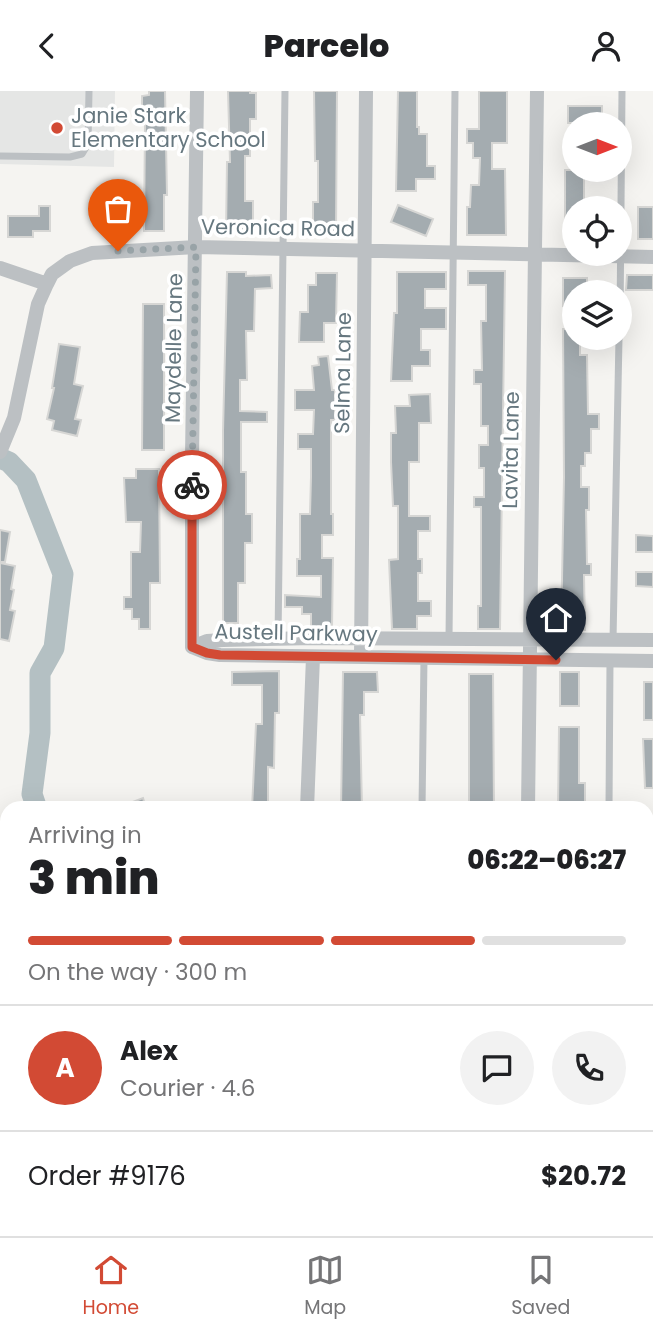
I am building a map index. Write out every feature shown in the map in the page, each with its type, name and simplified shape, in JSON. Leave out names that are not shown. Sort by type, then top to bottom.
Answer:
[{"type":"street","name":"Maydelle Lane","points":[[192,647],[197,91]]},
{"type":"street","name":"Selma Lane","points":[[361,656],[366,91]]},
{"type":"street","name":"Lavita Lane","points":[[528,801],[537,91]]},
{"type":"street","name":"Veronica Road","points":[[2,448],[14,418],[38,304],[47,284],[52,274],[70,261],[92,253],[196,247],[562,254]]},
{"type":"street","name":"Veronica Road","points":[[632,256],[653,257]]},
{"type":"street","points":[[0,268],[47,284]]},
{"type":"street","name":"Austell Parkway","points":[[192,647],[223,640],[278,639],[653,640]]},
{"type":"street","name":"Austell Parkway","points":[[192,647],[220,655],[653,661]]},
{"type":"street","points":[[307,801],[313,657]]},
{"type":"lane","points":[[0,156],[70,157],[82,154],[88,144],[89,91]]},
{"type":"lane","points":[[278,639],[285,91]]},
{"type":"lane","points":[[449,638],[455,91]]},
{"type":"lane","points":[[621,196],[622,91]]},
{"type":"lane","points":[[613,640],[619,350]]},
{"type":"lane","points":[[422,801],[424,657]]},
{"type":"lane","points":[[609,801],[610,661]]},
{"type":"shaded area","name":"Janie Stark Elementary School","points":[[0,91],[115,91],[114,167],[0,164]]},
{"type":"building","points":[[149,91],[165,91],[167,195],[164,195],[164,231],[144,231],[145,124],[149,124],[149,106],[142,106],[142,96],[149,95]]},
{"type":"building","points":[[228,91],[256,93],[256,119],[250,119],[250,156],[245,156],[245,201],[253,201],[253,223],[250,223],[250,232],[226,232],[227,162],[230,162]]},
{"type":"building","points":[[314,91],[337,91],[336,233],[313,233],[313,202],[318,202]]},
{"type":"building","points":[[398,91],[417,91],[417,127],[419,134],[427,134],[427,166],[435,166],[435,179],[416,179],[416,191],[396,191]]},
{"type":"building","points":[[479,91],[507,91],[507,143],[492,143],[492,169],[505,169],[506,235],[467,235],[467,207],[470,207],[471,185],[479,185],[480,158],[473,158],[473,143],[467,143],[467,129],[479,129]]},
{"type":"building","points":[[568,106],[602,106],[602,112],[568,112]]},
{"type":"building","points":[[565,182],[584,182],[584,196],[565,196]]},
{"type":"building","points":[[398,205],[433,219],[426,236],[391,222]]},
{"type":"building","points":[[39,206],[50,206],[50,231],[33,231],[33,237],[8,237],[8,216],[39,216]]},
{"type":"building","points":[[638,207],[653,207],[653,239],[638,239]]},
{"type":"building","points":[[468,271],[505,271],[500,629],[478,629],[478,606],[481,606],[481,507],[474,507],[474,497],[484,497],[484,468],[479,468],[479,445],[488,445],[488,426],[481,426],[481,384],[474,384],[474,370],[482,370],[481,321],[486,321],[486,285],[468,285]]},
{"type":"building","points":[[227,272],[246,272],[246,276],[271,275],[272,288],[255,289],[254,331],[246,331],[247,380],[240,380],[240,411],[267,412],[267,422],[241,422],[241,472],[246,472],[246,514],[252,514],[252,543],[245,543],[245,583],[238,583],[238,623],[223,623],[223,431]]},
{"type":"building","points":[[397,272],[446,272],[446,289],[425,289],[425,308],[446,308],[446,329],[421,329],[421,350],[430,350],[430,366],[412,366],[412,381],[391,381],[394,313],[397,313]]},
{"type":"building","points":[[316,273],[337,273],[336,323],[324,323],[324,342],[299,342],[300,312],[308,312],[308,285],[316,285]]},
{"type":"building","points":[[627,275],[653,275],[653,290],[632,290],[632,280],[627,280]]},
{"type":"building","points":[[563,278],[587,278],[587,280]]},
{"type":"building","points":[[143,304],[164,304],[164,450],[142,450]]},
{"type":"building","points":[[59,344],[80,347],[74,384],[83,386],[75,419],[81,420],[77,436],[52,430],[54,421],[47,419]]},
{"type":"building","points":[[563,350],[580,350],[580,355],[587,355],[588,414],[599,414],[599,429],[591,429],[591,453],[585,453],[585,466],[581,466],[581,487],[589,487],[589,510],[586,510],[587,564],[591,564],[591,575],[584,575],[585,630],[561,630]]},
{"type":"building","points":[[328,356],[332,390],[335,390],[335,420],[331,420],[333,535],[322,535],[322,558],[333,558],[332,627],[311,627],[311,614],[302,614],[302,607],[285,607],[285,595],[321,597],[321,576],[297,576],[297,559],[300,559],[300,514],[310,514],[311,477],[311,449],[298,449],[298,434],[313,434],[314,410],[295,410],[295,390],[314,390],[312,366],[319,365],[318,357]]},
{"type":"building","points":[[430,394],[431,423],[419,423],[419,462],[409,462],[409,516],[430,516],[430,531],[418,531],[418,559],[422,559],[422,573],[418,573],[418,601],[431,601],[431,616],[417,616],[417,629],[392,629],[389,560],[398,559],[398,506],[393,506],[391,462],[391,433],[396,433],[395,406],[410,406],[409,395]]},
{"type":"building","points":[[136,469],[159,469],[160,583],[150,583],[150,629],[139,629],[139,619],[132,619],[132,609],[124,609],[124,597],[131,597],[131,552],[140,552],[141,522],[126,522],[124,478],[136,478]]},
{"type":"building","points":[[0,530],[10,532],[5,562],[0,562]]},
{"type":"building","points":[[636,535],[653,536],[653,552],[636,552]]},
{"type":"building","points":[[0,563],[15,566],[10,610],[15,611],[9,641],[0,639]]},
{"type":"building","points":[[636,572],[653,572],[653,587],[636,586]]},
{"type":"building","points":[[279,671],[279,713],[275,713],[274,768],[268,767],[268,801],[252,801],[256,724],[262,724],[262,685],[232,685],[232,672]]},
{"type":"building","points":[[343,672],[377,672],[378,692],[364,692],[364,715],[360,715],[362,801],[341,801]]},
{"type":"building","points":[[560,672],[579,672],[579,706],[560,706]]},
{"type":"building","points":[[469,674],[493,674],[494,801],[469,801]]},
{"type":"building","points":[[644,682],[653,682],[653,720],[644,720]]},
{"type":"building","points":[[559,727],[579,727],[579,783],[585,783],[585,801],[558,801]]},
{"type":"building","points":[[643,739],[653,739],[653,788],[645,788]]},
{"type":"waterway","points":[[0,458],[9,462],[26,480],[63,574],[54,648],[40,673],[40,733],[32,794],[34,801]]},
{"type":"way so far","points":[[118,251],[196,247],[192,485]]},
{"type":"place","name":"Janie Stark Elementary School","points":[[57,128]]},
{"type":"route","points":[[192,485],[192,647],[220,655],[556,660]]}]
